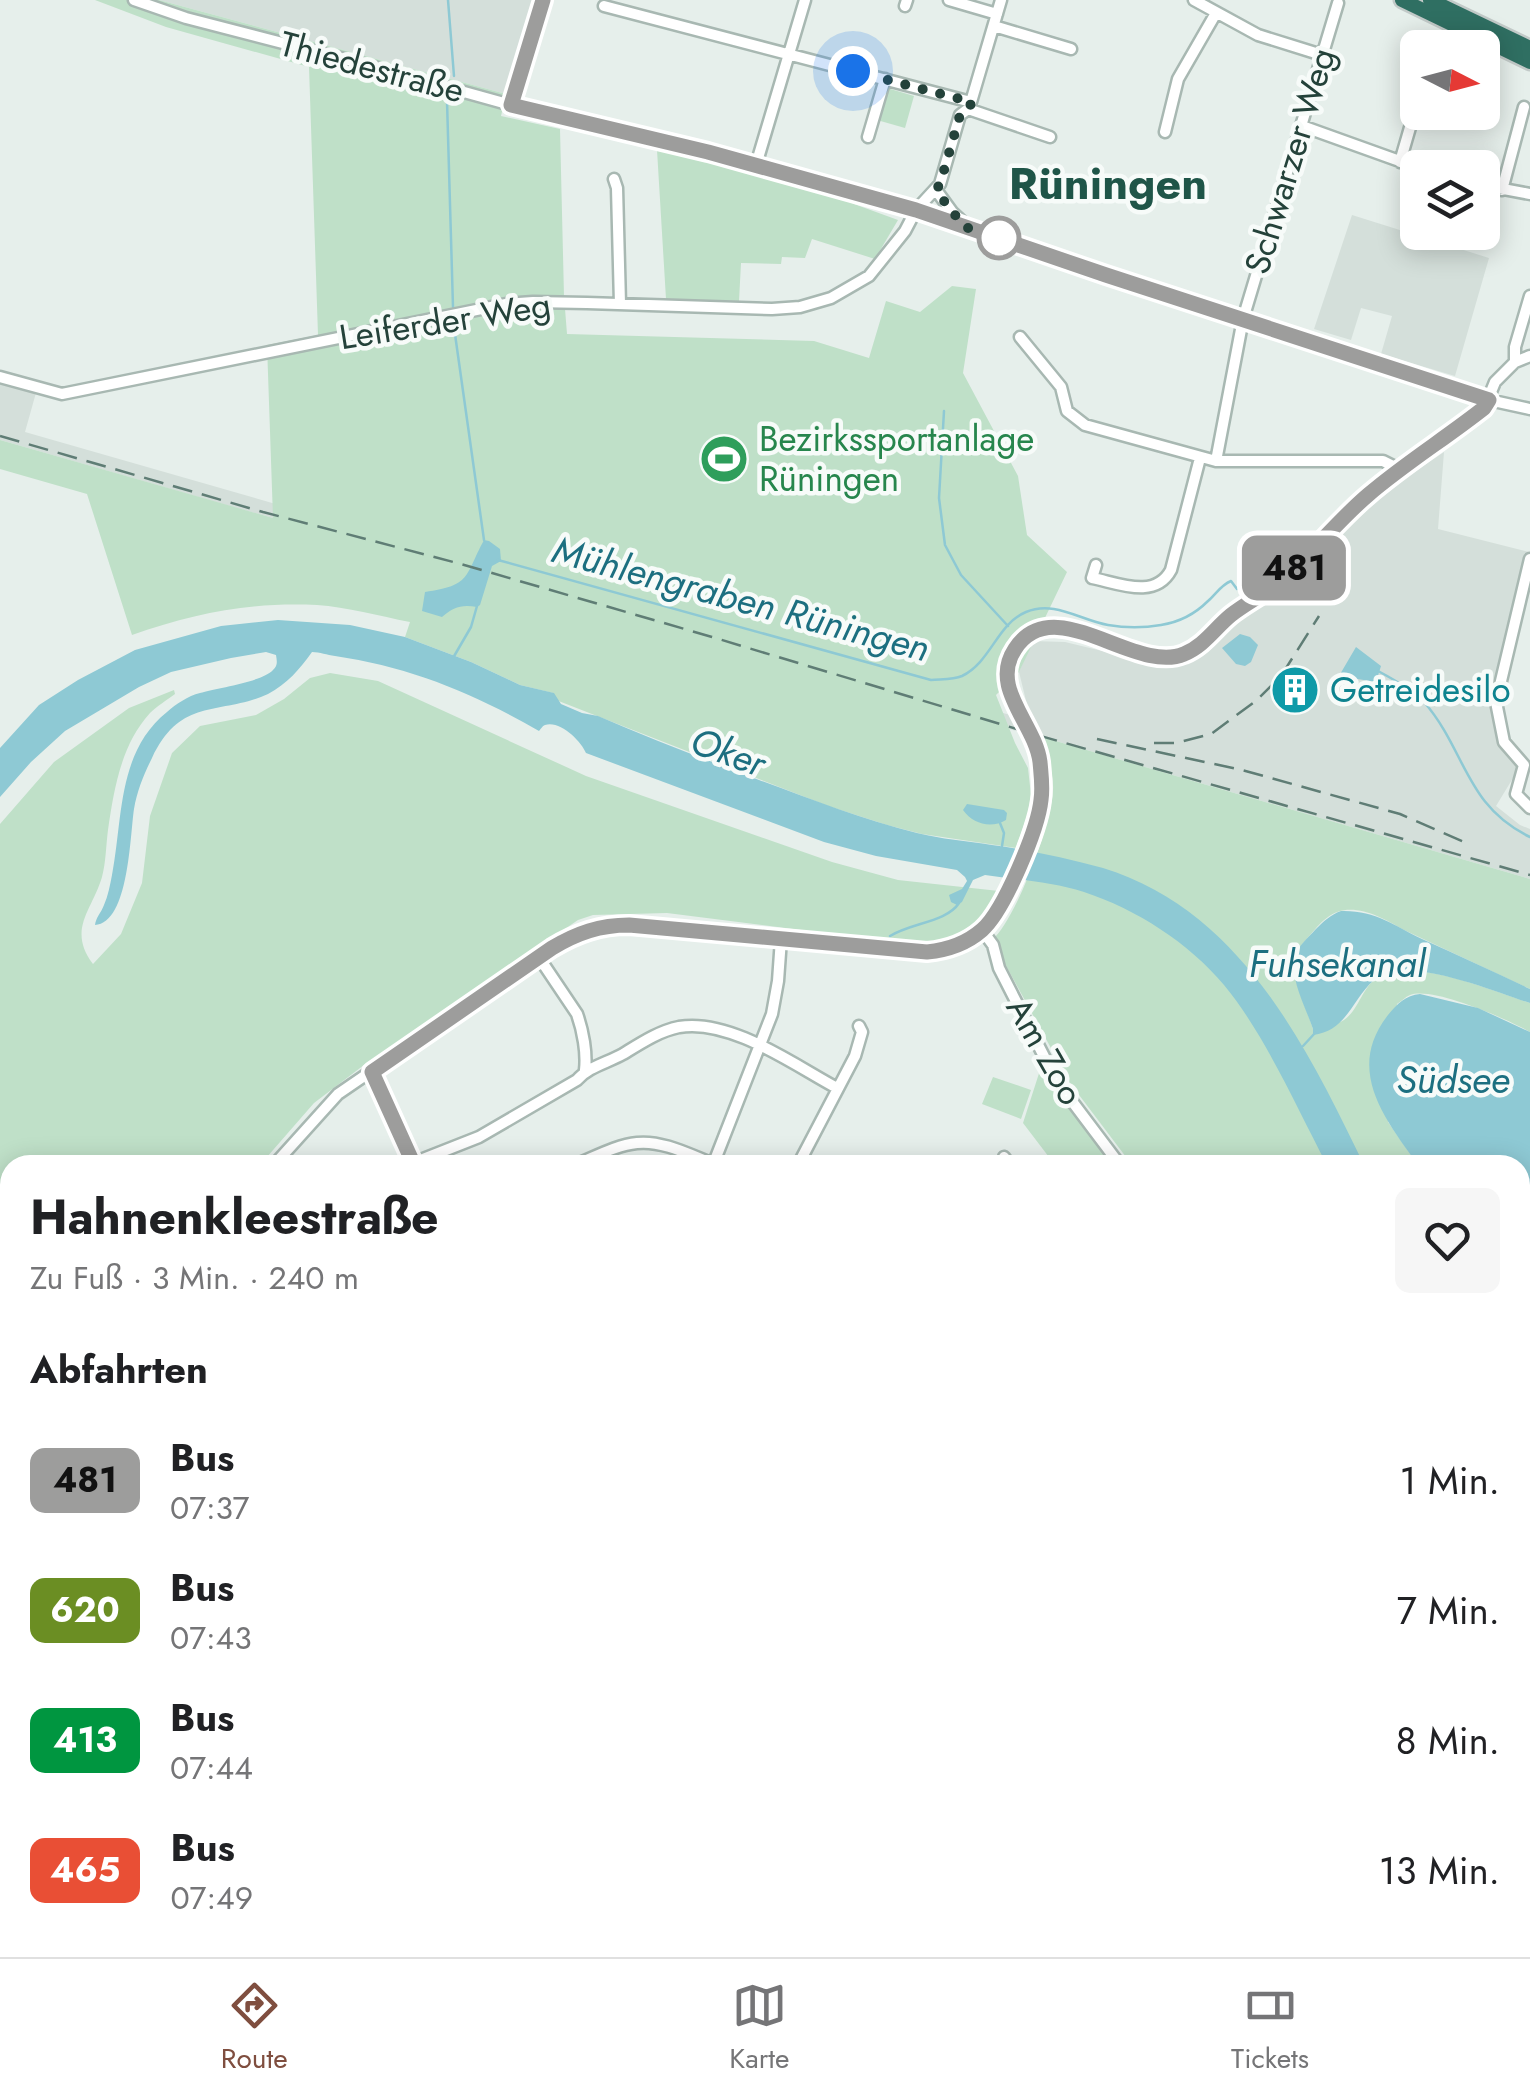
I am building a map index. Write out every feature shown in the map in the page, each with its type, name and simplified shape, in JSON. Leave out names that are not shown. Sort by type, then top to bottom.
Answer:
[{"type":"highway","points":[[1402,0],[1530,62]]},
{"type":"highway","points":[[1430,0],[1530,48]]},
{"type":"street","name":"Thiedestraße","points":[[134,0],[186,18],[916,210],[1489,400],[1530,409]]},
{"type":"street","points":[[511,105],[543,0]]},
{"type":"street","points":[[756,165],[805,0]]},
{"type":"street","points":[[949,0],[1071,49]]},
{"type":"street","points":[[968,228],[936,190],[960,115],[970,106],[1001,0]]},
{"type":"street","points":[[1194,0],[1258,35],[1322,55]]},
{"type":"street","name":"Schwarzer Weg","points":[[1216,461],[1242,319],[1338,3]]},
{"type":"street","points":[[604,6],[885,80],[970,106],[1050,137]]},
{"type":"street","points":[[1165,132],[1178,78],[1216,12]]},
{"type":"street","points":[[868,137],[885,80]]},
{"type":"street","points":[[1524,107],[1502,190],[1530,194]]},
{"type":"street","points":[[1302,126],[1400,162]]},
{"type":"street","points":[[614,179],[620,304]]},
{"type":"street","name":"Leiferder Weg","points":[[0,377],[62,394],[506,304],[800,307],[831,298],[870,276],[906,231],[916,210],[936,190]]},
{"type":"street","points":[[1515,362],[1515,347],[1530,296]]},
{"type":"street","points":[[1020,337],[1061,388],[1067,411],[1086,426],[1216,461],[1383,460],[1401,470]]},
{"type":"street","points":[[283,1155],[332,1099],[538,956],[596,928],[618,925],[927,952],[954,947],[982,930],[993,919],[1007,892],[1042,798],[1039,756],[1010,691],[1006,669],[1026,636],[1046,628],[1059,628],[1103,638],[1150,657],[1184,654],[1229,616],[1274,586],[1366,497],[1484,408],[1495,382],[1515,362],[1530,356]]},
{"type":"street","points":[[1096,565],[1092,578],[1142,588],[1163,582],[1172,570],[1200,458]]},
{"type":"street","points":[[1530,559],[1496,702],[1504,742],[1524,765],[1516,794],[1530,808]]},
{"type":"street","name":"Am Zoo","points":[[982,930],[993,944],[998,968],[1056,1080],[1112,1155]]},
{"type":"street","points":[[718,1155],[775,998],[781,939]]},
{"type":"street","points":[[435,1155],[478,1137],[577,1080],[584,1070],[586,1060],[577,1014],[538,956]]},
{"type":"street","points":[[584,1070],[604,1065],[656,1035],[698,1026],[760,1046],[838,1088]]},
{"type":"street","points":[[803,1155],[860,1043],[862,1032],[858,1026]]},
{"type":"street","points":[[372,1072],[410,1155]]},
{"type":"street","points":[[601,1155],[646,1142],[687,1155]]},
{"type":"shaded area","points":[[159,0],[535,0],[506,94]]},
{"type":"shaded area","points":[[1352,215],[1400,230],[1400,250],[1464,250],[1489,258],[1455,376],[1381,354],[1392,316],[1361,308],[1351,340],[1314,329]]},
{"type":"shaded area","points":[[0,370],[39,382],[25,432],[1031,721],[1019,672],[1032,641],[1065,642],[1164,666],[1203,650],[1280,590],[1352,514],[1444,452],[1438,529],[1529,552],[1491,703],[1502,743],[1521,765],[1496,806],[1530,829],[1530,879],[572,601],[0,440]]},
{"type":"green space","points":[[95,0],[159,0],[506,94],[501,116],[560,129],[567,334],[814,341],[869,358],[886,301],[920,312],[952,286],[976,289],[963,373],[1018,476],[1027,535],[1067,572],[1019,672],[996,695],[1028,768],[1031,795],[1016,848],[922,834],[828,806],[405,637],[410,622],[328,606],[268,605],[200,615],[132,635],[87,494],[0,469],[0,440],[273,518],[267,345],[318,335],[309,67],[166,27]]},
{"type":"green space","points":[[887,88],[914,96],[905,128],[877,120]]},
{"type":"green space","points":[[657,150],[835,194],[898,220],[875,259],[812,239],[805,258],[782,257],[781,264],[741,263],[739,301],[666,299]]},
{"type":"green space","points":[[330,673],[378,681],[586,776],[832,862],[898,880],[999,891],[983,917],[964,933],[940,941],[910,944],[667,913],[593,915],[578,920],[364,1065],[314,1103],[269,1155],[0,1155],[0,824],[54,762],[129,708],[174,690],[175,694],[153,710],[140,726],[120,768],[102,877],[82,930],[82,940],[93,964],[121,934],[142,883],[150,816],[172,753],[200,726],[256,715],[310,678]]},
{"type":"green space","points":[[1042,737],[1530,879],[1530,989],[1356,910],[1337,912],[1321,923],[1299,950],[1294,968],[1313,1029],[1344,1020],[1378,977],[1411,971],[1454,978],[1530,1003],[1530,1032],[1436,995],[1410,995],[1397,1004],[1388,1122],[1411,1155],[1124,1155],[1070,1083],[992,940],[1012,913],[1031,870],[1051,805],[1051,771]]},
{"type":"green space","points":[[1043,1061],[1065,1101],[1106,1155],[1047,1155],[1023,1123]]},
{"type":"green space","points":[[993,1077],[1031,1090],[1021,1119],[982,1104]]},
{"type":"water","points":[[484,540],[500,549],[501,561],[492,566],[480,605],[458,607],[442,617],[422,611],[425,592],[451,586],[465,577]]},
{"type":"water","points":[[278,620],[350,625],[405,637],[520,685],[554,693],[561,704],[582,713],[857,816],[926,835],[1076,861],[1151,888],[1193,915],[1263,987],[1318,1074],[1359,1155],[1322,1155],[1266,1048],[1224,985],[1178,942],[1123,908],[1072,889],[985,875],[973,880],[957,905],[949,895],[962,889],[967,881],[957,870],[824,842],[586,753],[563,728],[551,724],[539,731],[440,683],[363,661],[312,652],[293,676],[268,694],[203,711],[176,725],[163,738],[139,789],[126,876],[115,910],[106,921],[95,925],[110,887],[125,787],[139,746],[151,728],[191,696],[267,674],[276,667],[276,655],[266,652],[171,672],[139,687],[65,731],[0,797],[0,748],[39,705],[78,680],[135,650],[221,626]]},
{"type":"water","points":[[1240,634],[1258,645],[1245,666],[1236,664],[1222,648]]},
{"type":"water","points":[[1356,647],[1381,666],[1376,682],[1339,676]]},
{"type":"water","points":[[967,804],[1004,810],[1006,820],[994,824],[977,822],[963,810]]},
{"type":"water","name":"Fuhsekanal","points":[[1341,911],[1383,919],[1530,989],[1530,1003],[1450,977],[1407,971],[1388,973],[1366,988],[1334,1027],[1313,1035],[1296,983],[1295,956],[1318,927]]},
{"type":"water","name":"Südsee","points":[[1420,994],[1478,1008],[1530,1032],[1530,1155],[1411,1155],[1383,1112],[1370,1075],[1376,1035],[1388,1015],[1410,996]]},
{"type":"waterway","points":[[448,0],[454,76]]},
{"type":"waterway","points":[[447,101],[453,307]]},
{"type":"waterway","points":[[453,320],[484,540]]},
{"type":"waterway","points":[[944,411],[939,498],[945,545],[961,575],[1008,626]]},
{"type":"waterway","name":"Mühlengraben Rüningen","points":[[498,560],[931,680],[958,677],[972,670],[1008,625],[1036,609],[1067,612],[1108,625],[1155,626],[1192,614],[1231,581],[1237,589]]},
{"type":"waterway","name":"Mühlengraben Rüningen","points":[[453,658],[471,627],[477,606]]},
{"type":"waterway","name":"Mühlengraben Rüningen","points":[[1378,671],[1424,702],[1492,810],[1530,837]]},
{"type":"waterway","points":[[1000,823],[1004,833],[1002,846]]},
{"type":"waterway","points":[[890,936],[946,914],[959,903]]},
{"type":"waterway","name":"Fuhsekanal","points":[[1303,1046],[1315,1033]]},
{"type":"railway","points":[[0,436],[461,564],[1030,733],[1530,875]]},
{"type":"railway","points":[[1154,743],[1176,743],[1211,734],[1257,700],[1281,676],[1319,616]]},
{"type":"railway","points":[[1097,739],[1242,770],[1400,814],[1471,845]]},
{"type":"bus line","name":"481","points":[[409,1155],[372,1072],[573,936],[596,928],[629,925],[927,952],[967,942],[999,909],[1030,838],[1042,798],[1039,756],[1006,681],[1010,658],[1026,636],[1046,628],[1059,628],[1103,638],[1150,657],[1184,654],[1229,616],[1274,586],[1366,497],[1484,408],[1489,400],[916,210],[708,152],[511,105],[543,0]]},
{"type":"place","name":"Bezirkssportanlage Rüningen","points":[[724,459]]},
{"type":"place","name":"Getreidesilo","points":[[1295,690]]},
{"type":"district","name":"Rüningen","points":[[1108,183]]},
{"type":"route","points":[[853,71],[972,102],[960,115],[936,190],[968,228],[999,238]]},
{"type":"water label","name":"Oker","points":[[728,752]]}]
